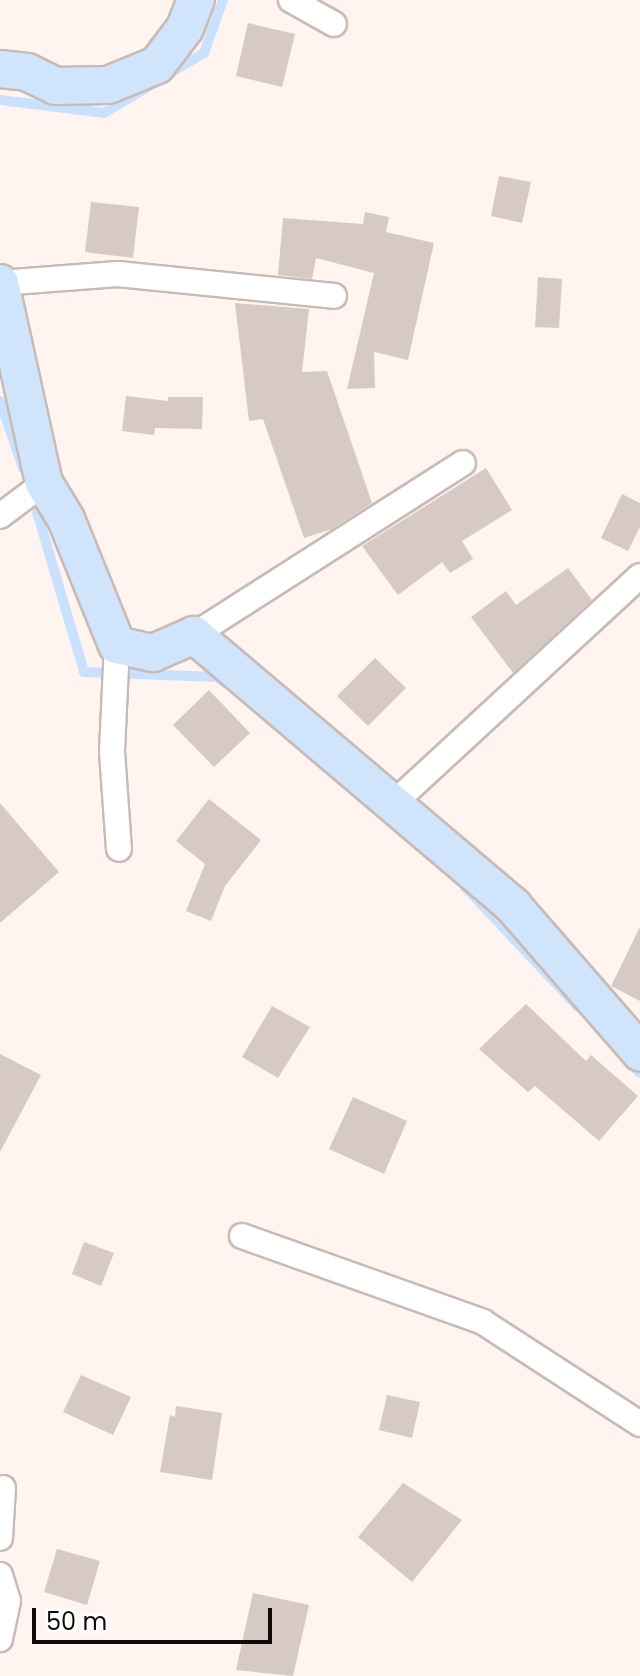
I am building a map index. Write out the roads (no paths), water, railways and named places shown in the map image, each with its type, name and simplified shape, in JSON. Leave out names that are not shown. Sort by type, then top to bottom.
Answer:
[{"type":"street","points":[[0,69],[27,72],[56,86],[108,85],[157,65],[185,28],[196,0]]},
{"type":"street","points":[[291,0],[334,24]]},
{"type":"street","points":[[119,849],[112,752],[117,645],[66,519],[44,483],[0,283],[118,274],[334,296]]},
{"type":"street","points":[[117,645],[153,653],[194,635],[463,463]]},
{"type":"street","points":[[0,516],[44,483]]},
{"type":"street","points":[[395,802],[640,576]]},
{"type":"street","points":[[194,635],[395,802],[513,906],[640,1052]]},
{"type":"street","points":[[242,1236],[483,1322],[640,1424]]},
{"type":"street","points":[[0,1538],[3,1488]]},
{"type":"street","points":[[0,1575],[8,1601],[0,1639]]},
{"type":"waterway","points":[[165,76],[204,53],[223,0]]},
{"type":"waterway","points":[[0,100],[104,113],[151,85]]},
{"type":"waterway","points":[[0,401],[23,468]]},
{"type":"waterway","points":[[37,512],[84,672],[217,677],[225,683]]},
{"type":"waterway","points":[[465,887],[578,1007]]},
{"type":"waterway","points":[[627,1059],[640,1073]]}]
